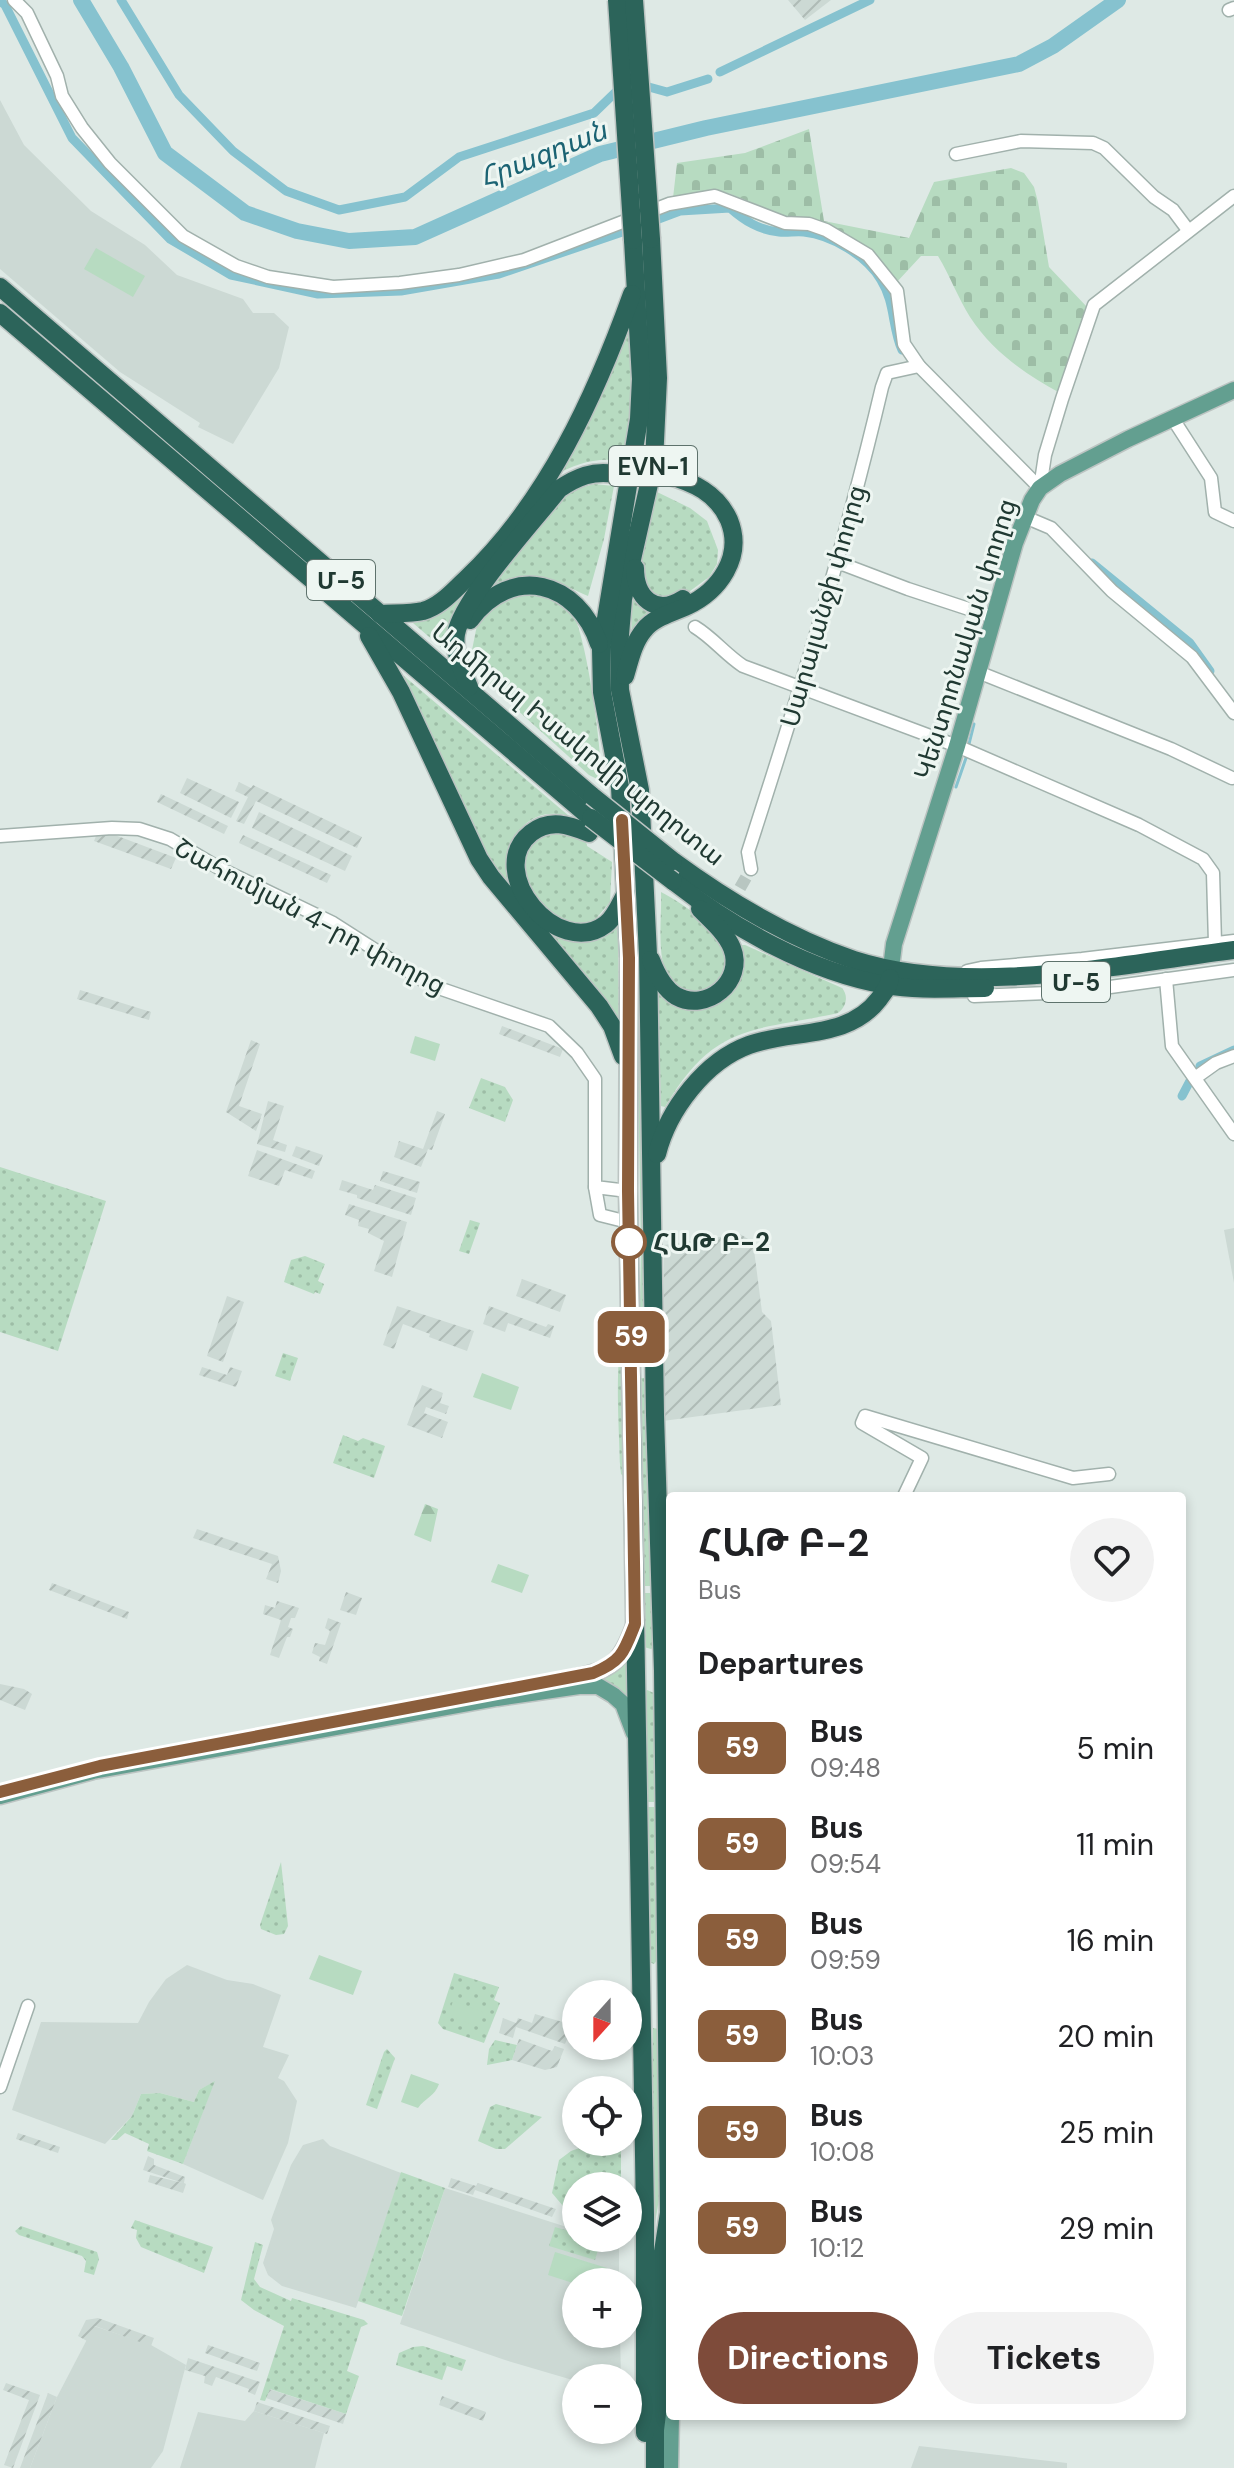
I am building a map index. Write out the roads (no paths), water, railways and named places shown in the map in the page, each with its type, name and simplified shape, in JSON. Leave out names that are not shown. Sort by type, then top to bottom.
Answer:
[{"type":"highway","name":"EVN-1","points":[[617,0],[658,378],[654,462],[620,622],[620,690],[640,790],[642,957],[652,1176],[666,1885]]},
{"type":"highway","name":"EVN-1","points":[[634,0],[642,240],[636,285],[641,379],[639,419],[601,649],[602,692],[620,787],[627,891],[642,957],[627,1070],[646,2468]]},
{"type":"highway","points":[[380,614],[423,611],[439,603],[482,563],[536,497],[557,462],[604,364],[636,285]]},
{"type":"highway","name":"Ադմիրալ Իսակովի պողոտա","points":[[0,287],[592,796],[673,861],[736,895],[806,941],[917,988],[1057,984],[1234,961]]},
{"type":"highway","name":"Ադմիրալ Իսակովի պողոտա","points":[[0,313],[590,826],[628,846],[711,909],[789,952],[849,977],[918,973],[995,977],[1048,974],[1234,950]]},
{"type":"highway","points":[[536,497],[554,483],[583,468],[616,470],[694,484],[717,500],[730,522],[732,555],[723,578],[710,592],[645,629],[633,648],[620,690]]},
{"type":"highway","points":[[474,692],[456,645],[456,633],[469,603],[559,489],[573,479],[588,474],[616,470]]},
{"type":"highway","points":[[635,543],[635,581],[642,596],[654,604],[666,606],[677,603],[710,581],[722,564],[725,532],[714,508],[703,496],[665,479]]},
{"type":"highway","points":[[474,692],[465,658],[466,628],[484,603],[504,590],[536,584],[557,593],[579,607],[592,624],[601,649]]},
{"type":"highway","points":[[361,624],[401,692],[479,859],[599,1006],[612,1026],[627,1070]]},
{"type":"highway","name":"Ադմիրալ Իսակովի պողոտա","points":[[590,826],[553,823],[544,825],[523,840],[514,860],[516,875],[525,895],[551,924],[569,932],[589,932],[615,915],[627,891]]},
{"type":"highway","points":[[642,957],[667,989],[685,999],[701,1000],[717,994],[732,976],[734,959],[730,944],[676,883]]},
{"type":"highway","points":[[652,1176],[662,1135],[703,1076],[718,1062],[751,1044],[846,1026],[874,1006],[890,977]]},
{"type":"highway","points":[[631,1371],[649,1370],[650,1405],[655,1415]]},
{"type":"highway","points":[[639,1927],[647,1965],[653,1972],[661,1965],[661,1943],[666,1930]]},
{"type":"highway","points":[[643,2085],[647,2027],[654,2023],[662,2028],[666,2074]]},
{"type":"highway","name":"EVN-1","points":[[661,2381],[662,2258],[666,2232]]},
{"type":"highway","points":[[655,2468],[655,2430],[661,2381]]},
{"type":"main road","name":"Կենտրոնական փողոց","points":[[890,977],[894,944],[957,746],[993,617],[1025,517],[1040,488],[1060,474],[1234,390]]},
{"type":"main road","points":[[0,1794],[100,1766],[593,1673],[617,1661],[624,1653],[635,1624]]},
{"type":"main road","points":[[0,1794],[93,1771],[579,1686],[598,1686],[623,1704],[637,1742]]},
{"type":"main road","points":[[661,2381],[666,2399]]},
{"type":"main road","points":[[670,2420],[670,2468]]},
{"type":"street","points":[[14,0],[27,13],[57,76],[62,96],[110,163],[183,236],[236,266],[268,277],[333,287],[459,275],[524,260],[669,204],[715,196],[785,223],[809,224],[826,230],[868,255],[897,291],[904,344],[919,366],[1040,488]]},
{"type":"street","points":[[956,154],[1021,141],[1093,143],[1104,148],[1154,197],[1173,210],[1188,230]]},
{"type":"street","points":[[1040,488],[1045,455],[1094,305],[1234,196]]},
{"type":"street","name":"Սարալանջի փողոց","points":[[751,869],[748,852],[801,687],[887,373],[919,366]]},
{"type":"street","points":[[1173,419],[1213,482],[1215,512],[1234,521]]},
{"type":"street","points":[[1025,517],[1051,528],[1112,591],[1192,657],[1234,713]]},
{"type":"street","points":[[837,562],[993,617]]},
{"type":"street","points":[[695,627],[743,666],[957,746],[1139,825],[1203,859],[1211,866],[1213,873],[1215,943]]},
{"type":"street","points":[[978,672],[1171,749],[1232,778]]},
{"type":"street","name":"Շահումյան 4-րդ փողոց","points":[[0,836],[112,828],[139,829],[170,839],[219,868],[333,923],[430,985],[549,1026],[577,1053],[595,1079],[595,1187]]},
{"type":"street","points":[[954,975],[981,968],[1234,941]]},
{"type":"street","points":[[917,988],[939,996],[1039,995],[1234,970]]},
{"type":"street","points":[[1166,979],[1172,1046],[1234,1134]]},
{"type":"street","points":[[1195,1078],[1216,1063],[1234,1056]]},
{"type":"street","points":[[628,1191],[595,1187],[600,1215],[628,1222]]},
{"type":"street","points":[[906,1492],[922,1458],[862,1423],[865,1416],[1073,1478],[1109,1474]]},
{"type":"street","points":[[0,2087],[28,2006]]},
{"type":"waterway","name":"Հրազդան","points":[[81,0],[121,67],[165,153],[245,213],[297,231],[349,241],[415,237],[600,154],[706,128],[1019,64],[1053,46],[1118,0]]},
{"type":"waterway","points":[[121,0],[179,95],[233,151],[286,191],[339,210],[405,197],[459,157],[594,113],[623,85]]},
{"type":"waterway","points":[[720,72],[870,0]]},
{"type":"waterway","points":[[0,1],[5,5],[72,138],[170,239],[231,275],[318,294],[401,291],[499,274],[634,228]]},
{"type":"waterway","points":[[638,84],[667,92],[708,79]]},
{"type":"waterway","points":[[648,223],[680,211],[730,208],[747,221],[765,229],[804,232],[837,242],[867,263],[886,288],[902,350]]},
{"type":"waterway","points":[[1092,563],[1190,643],[1210,671]]},
{"type":"waterway","points":[[968,748],[974,724]]},
{"type":"waterway","points":[[956,787],[966,758]]},
{"type":"waterway","points":[[1200,1066],[1234,1050]]},
{"type":"waterway","points":[[1182,1096],[1191,1079]]},
{"type":"tunnel","points":[[740,888],[751,869]]},
{"type":"place","name":"ՀԱԹ Բ-2","points":[[629,1242]]}]
